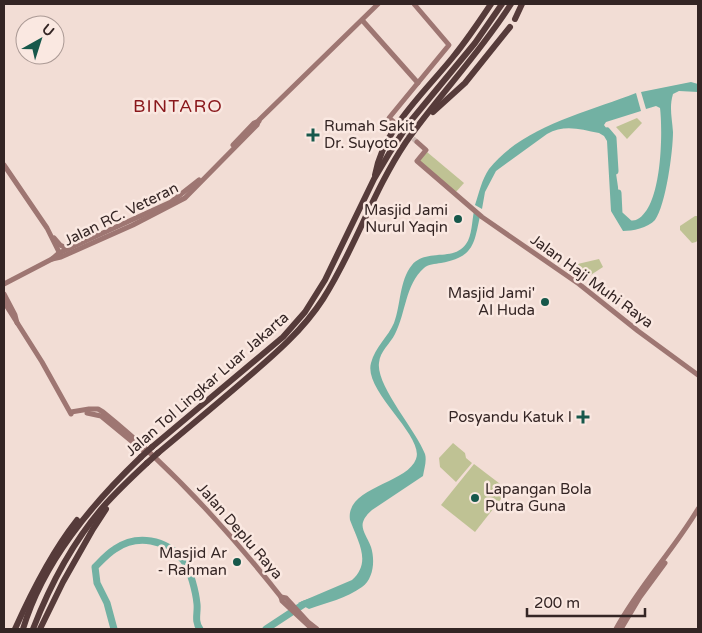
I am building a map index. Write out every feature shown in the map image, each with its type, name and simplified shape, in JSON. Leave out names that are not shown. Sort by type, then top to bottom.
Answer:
[{"type":"highway","points":[[374,179],[377,164],[389,138],[468,38],[491,4]]},
{"type":"highway","name":"Jalan Tol Lingkar Luar Jakarta","points":[[23,629],[41,586],[54,562],[95,504],[152,447],[233,380],[298,321],[317,295],[374,179],[409,123],[475,43],[502,4]]},
{"type":"highway","name":"Jalan Tol Lingkar Luar Jakarta","points":[[33,629],[48,591],[61,567],[91,522],[114,495],[158,453],[284,345],[309,318],[340,270],[391,168],[406,143],[483,46],[511,4]]},
{"type":"highway","points":[[514,19],[522,4]]},
{"type":"highway","points":[[424,119],[465,83],[510,27]]},
{"type":"highway","points":[[40,629],[63,582],[114,495]]},
{"type":"highway","points":[[15,629],[37,581],[52,556],[76,522],[95,504]]},
{"type":"main road","name":"Jalan RC. Veteran","points":[[4,284],[60,255],[172,206],[185,198],[254,123],[378,4]]},
{"type":"main road","points":[[396,123],[389,118],[449,45],[414,4]]},
{"type":"main road","points":[[362,20],[418,83]]},
{"type":"main road","name":"Jalan Haji Muhi Raya","points":[[417,142],[426,150],[417,162],[470,207],[579,284],[698,375]]},
{"type":"main road","points":[[4,166],[48,230],[60,245],[68,249]]},
{"type":"main road","name":"Jalan RC. Veteran","points":[[60,255],[68,249],[171,202],[199,183]]},
{"type":"main road","points":[[48,230],[60,255]]},
{"type":"main road","name":"Jalan Deplu Raya","points":[[4,294],[15,314],[17,323]]},
{"type":"main road","name":"Jalan Deplu Raya","points":[[4,302],[71,412],[89,411],[101,416],[179,481],[212,516],[281,598],[286,598],[288,604],[312,629]]},
{"type":"main road","points":[[616,629],[637,594],[672,550],[698,510]]},
{"type":"main road","points":[[621,629],[640,597],[674,552],[698,515]]},
{"type":"main road","name":"Jalan Deplu Raya","points":[[300,617],[317,629]]},
{"type":"green space","points":[[637,118],[642,123],[627,139],[616,127]]},
{"type":"green space","points":[[427,152],[464,183],[455,193],[418,162]]},
{"type":"green space","points":[[698,216],[698,240],[692,243],[680,230],[680,226]]},
{"type":"green space","points":[[599,259],[603,267],[583,280],[569,266]]},
{"type":"green space","points":[[453,443],[465,453],[466,458],[472,463],[456,482],[440,467],[439,458]]},
{"type":"green space","name":"Lapangan Bola Putra Guna","points":[[474,464],[508,490],[475,532],[441,505]]},
{"type":"water","points":[[691,82],[698,84],[698,92],[679,91],[673,94],[671,108],[673,141],[668,178],[659,213],[652,223],[635,230],[623,231],[611,211],[607,141],[599,133],[579,129],[566,128],[547,134],[496,171],[485,192],[482,209],[475,205],[489,169],[503,154],[520,142],[557,122],[636,93],[641,111],[606,122],[604,125],[612,136],[614,143],[613,153],[621,216],[626,221],[638,219],[647,209],[654,194],[658,175],[661,136],[660,108],[656,106],[646,109],[641,92]]},
{"type":"water","points":[[474,211],[480,216],[471,248],[460,257],[424,268],[418,275],[409,291],[399,326],[383,351],[379,363],[380,373],[390,396],[425,454],[426,462],[423,476],[372,510],[364,520],[363,528],[373,557],[371,574],[366,583],[350,594],[309,609],[298,603],[352,580],[358,573],[361,566],[362,552],[350,520],[351,509],[357,500],[401,474],[416,459],[416,449],[412,438],[376,387],[371,374],[371,363],[375,352],[394,323],[402,286],[412,265],[425,257],[447,254],[461,249],[470,237]]},
{"type":"waterway","points":[[607,131],[613,138],[615,171]]},
{"type":"waterway","points":[[618,193],[619,214],[630,224],[634,224]]},
{"type":"waterway","points":[[114,629],[107,603],[97,583],[95,567],[115,549],[124,544],[142,540],[160,543],[168,547],[186,564],[195,594],[197,620],[200,629]]},
{"type":"waterway","points":[[266,629],[310,602]]},
{"type":"tunnel","points":[[396,124],[417,142]]},
{"type":"place","name":"Rumah Sakit Dr. Suyoto","points":[[313,135]]},
{"type":"place","name":"Masjid Jami Nurul Yaqin","points":[[458,219]]},
{"type":"place","name":"Masjid Jami' Al Huda","points":[[545,302]]},
{"type":"place","name":"Posyandu Katuk I","points":[[583,417]]},
{"type":"place","name":"Lapangan Bola Putra Guna","points":[[475,498]]},
{"type":"place","name":"Masjid Ar - Rahman","points":[[237,562]]},
{"type":"district","name":"BINTARO","points":[[178,106]]}]
